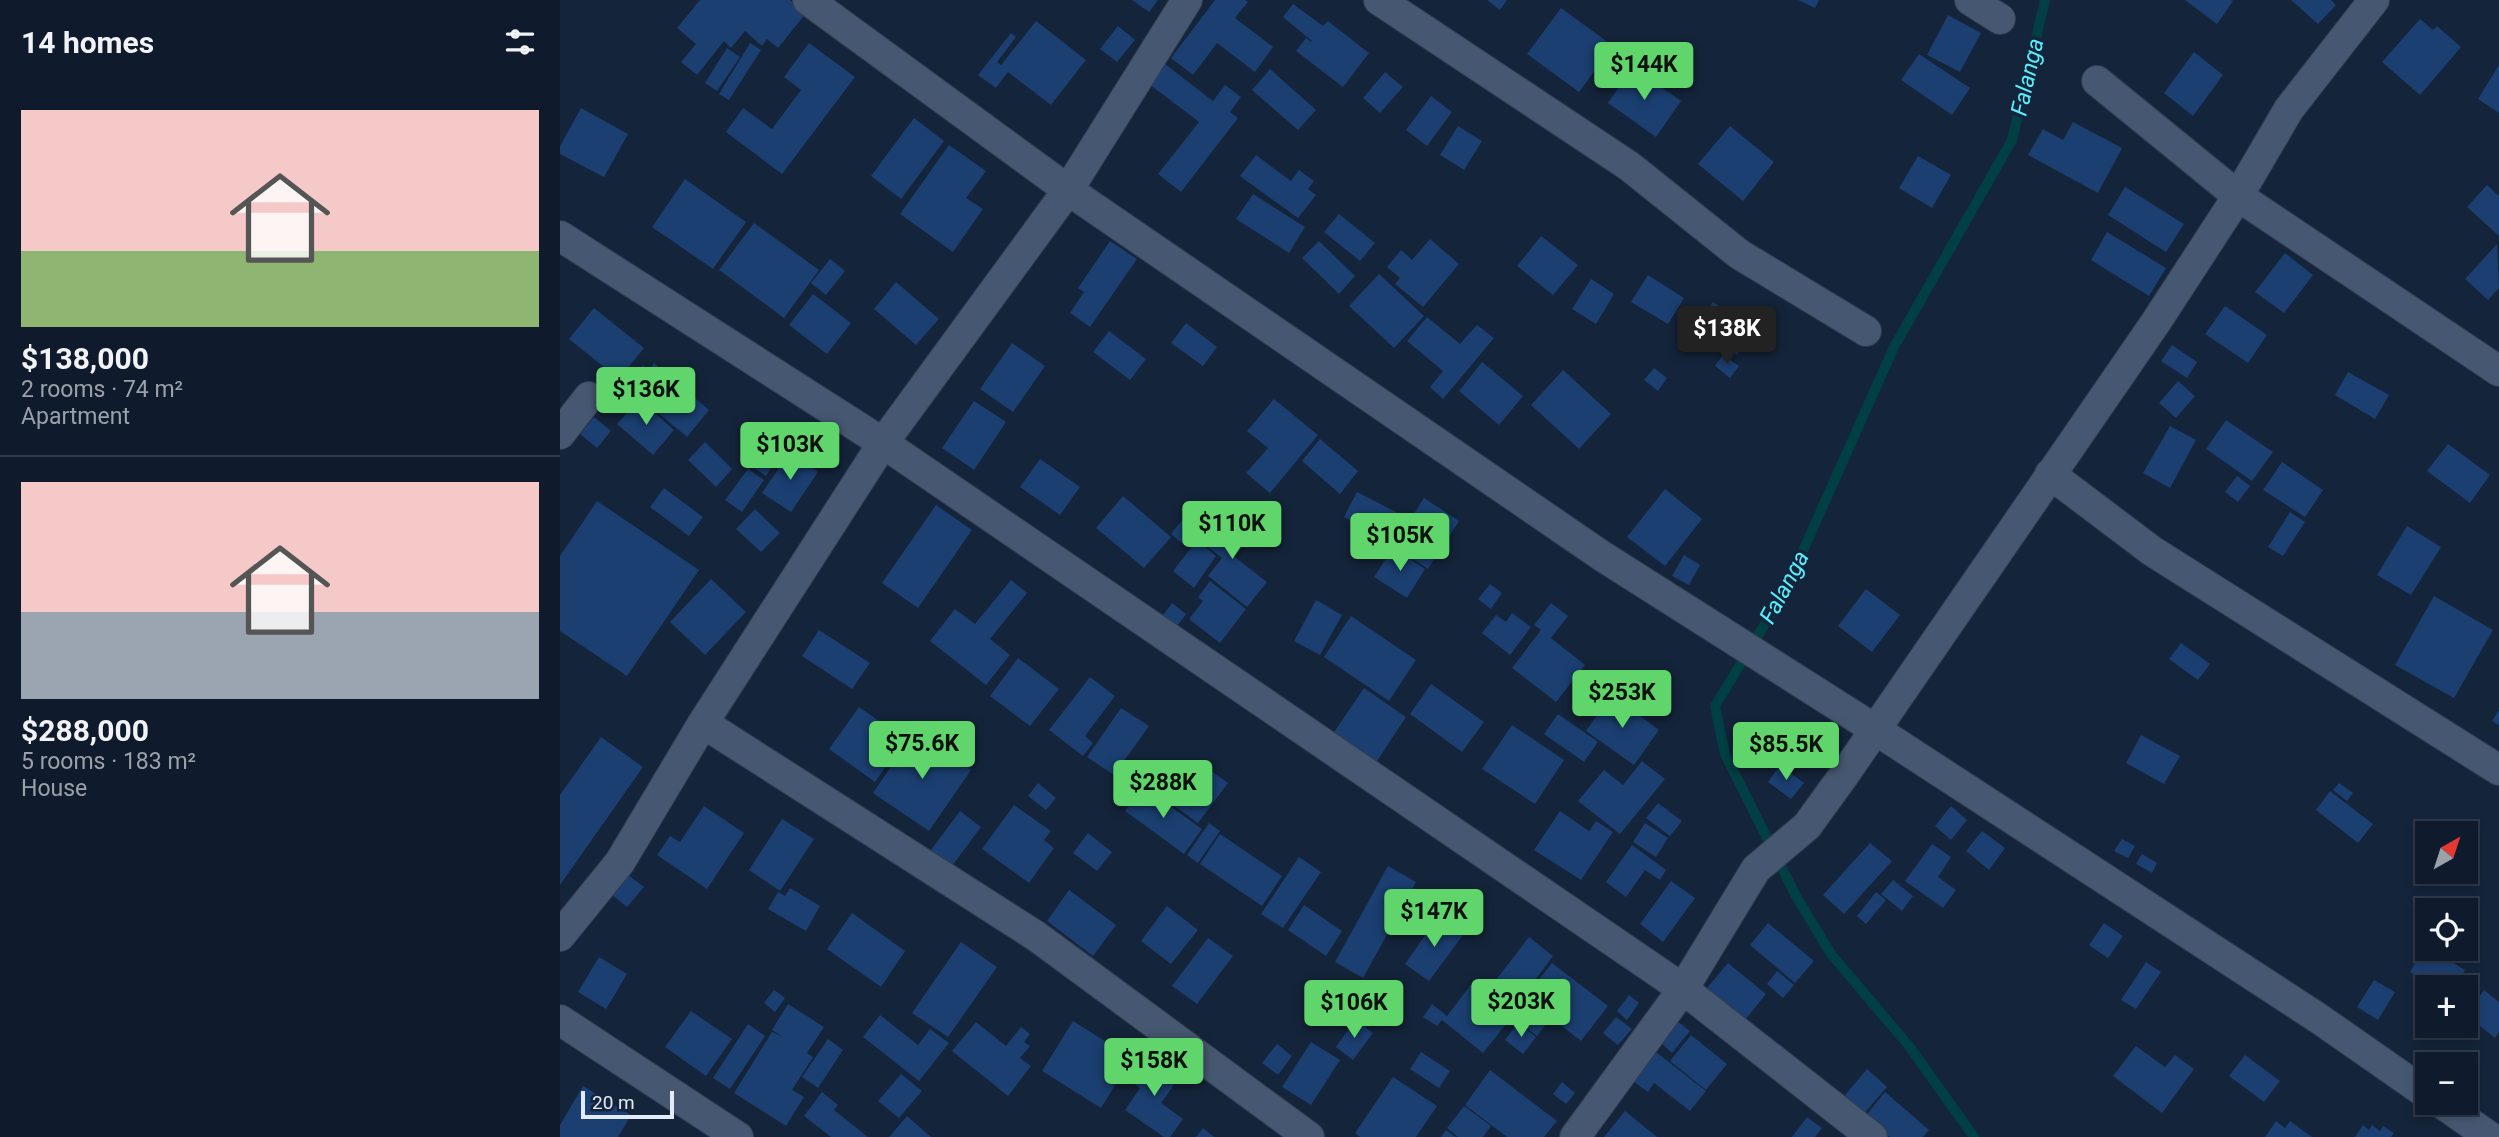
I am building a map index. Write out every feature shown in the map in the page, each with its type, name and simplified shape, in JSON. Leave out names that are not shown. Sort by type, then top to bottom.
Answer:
[{"type":"street","points":[[808,0],[1068,190],[1602,556],[1738,641],[2306,1010],[2415,1086]]},
{"type":"street","points":[[560,936],[620,862],[703,723],[883,443],[1068,190],[1187,0]]},
{"type":"street","points":[[1379,0],[1629,166],[1739,254],[1866,331]]},
{"type":"street","points":[[1970,0],[2000,19]]},
{"type":"street","points":[[1575,1137],[1683,989],[1756,869],[1807,826],[1876,730],[2156,323],[2238,196],[2289,109],[2374,0]]},
{"type":"street","points":[[2097,81],[2238,196],[2499,370]]},
{"type":"street","points":[[560,236],[883,443],[1683,989],[1872,1137]]},
{"type":"street","points":[[560,434],[589,397]]},
{"type":"street","points":[[2050,474],[2152,551],[2499,770]]},
{"type":"street","points":[[703,723],[1036,936],[1309,1137]]},
{"type":"street","points":[[560,1020],[738,1137]]},
{"type":"street","points":[[2459,1115],[2490,1137]]},
{"type":"building","points":[[700,0],[790,0],[806,13],[778,48],[767,39],[762,46],[745,31],[731,48],[724,41],[697,75],[681,62],[696,44],[677,28]]},
{"type":"building","points":[[1132,0],[1158,0],[1149,12]]},
{"type":"building","points":[[1215,0],[1248,2],[1235,18],[1273,47],[1255,72],[1217,43],[1193,75],[1171,58]]},
{"type":"building","points":[[1487,0],[1507,0],[1500,10]]},
{"type":"building","points":[[1798,0],[1819,0],[1815,8]]},
{"type":"building","points":[[2185,0],[2231,0],[2233,1],[2217,24]]},
{"type":"building","points":[[2291,0],[2331,0],[2336,5],[2318,24]]},
{"type":"building","points":[[1293,4],[1323,26],[1328,21],[1369,53],[1343,87],[1296,51],[1306,38],[1312,41],[1283,17]]},
{"type":"building","points":[[1561,8],[1613,46],[1579,92],[1527,54]]},
{"type":"building","points":[[1948,15],[1981,33],[1960,72],[1927,55]]},
{"type":"building","points":[[2420,19],[2433,30],[2437,26],[2461,47],[2420,95],[2382,62]]},
{"type":"building","points":[[1036,21],[1086,60],[1051,105],[1008,72],[996,88],[978,75],[1011,33],[1016,37],[997,62],[1001,65]]},
{"type":"building","points":[[1118,26],[1135,40],[1117,62],[1100,49]]},
{"type":"building","points":[[750,43],[761,50],[729,100],[719,94]]},
{"type":"building","points":[[809,43],[855,77],[782,174],[726,132],[743,108],[772,129],[801,90],[784,77]]},
{"type":"building","points":[[727,48],[740,57],[717,91],[705,83]]},
{"type":"building","points":[[2194,52],[2223,75],[2193,116],[2164,93]]},
{"type":"building","points":[[1919,54],[1970,88],[1952,115],[1901,80]]},
{"type":"building","points":[[1165,64],[1213,101],[1225,85],[1241,97],[1230,112],[1238,118],[1181,192],[1158,174],[1199,122],[1149,84]]},
{"type":"building","points":[[2499,65],[2499,113],[2478,99]]},
{"type":"building","points":[[1633,67],[1681,101],[1656,137],[1608,103]]},
{"type":"building","points":[[1270,69],[1316,110],[1298,130],[1252,90]]},
{"type":"building","points":[[1385,72],[1403,87],[1380,113],[1363,98]]},
{"type":"building","points":[[1431,96],[1452,112],[1427,146],[1406,130]]},
{"type":"building","points":[[581,108],[628,134],[604,177],[560,154],[560,146]]},
{"type":"building","points":[[914,118],[944,141],[901,199],[871,176]]},
{"type":"building","points":[[2073,122],[2122,148],[2098,193],[2028,155],[2043,129],[2063,140]]},
{"type":"building","points":[[1458,126],[1482,141],[1464,170],[1440,155]]},
{"type":"building","points":[[1730,126],[1774,162],[1743,201],[1698,164]]},
{"type":"building","points":[[949,145],[986,171],[966,198],[983,209],[953,252],[900,214]]},
{"type":"building","points":[[1256,155],[1291,181],[1299,170],[1314,181],[1308,189],[1316,195],[1298,218],[1240,176]]},
{"type":"building","points":[[1918,156],[1951,175],[1932,208],[1899,188]]},
{"type":"building","points":[[685,179],[746,222],[713,269],[652,227]]},
{"type":"building","points":[[2487,185],[2499,196],[2499,236],[2467,207]]},
{"type":"building","points":[[2125,187],[2184,224],[2166,252],[2108,215]]},
{"type":"building","points":[[1253,194],[1305,227],[1289,253],[1236,219]]},
{"type":"building","points":[[1339,214],[1375,243],[1360,261],[1324,232]]},
{"type":"building","points":[[754,223],[819,270],[784,318],[719,270]]},
{"type":"building","points":[[2107,232],[2166,268],[2149,296],[2091,260]]},
{"type":"building","points":[[1541,236],[1578,265],[1553,295],[1517,266]]},
{"type":"building","points":[[1430,239],[1459,264],[1423,307],[1395,284],[1400,278],[1387,267],[1401,250],[1412,260]]},
{"type":"building","points":[[1110,241],[1137,259],[1090,327],[1070,313],[1084,292],[1078,288]]},
{"type":"building","points":[[1319,241],[1355,276],[1339,294],[1302,258]]},
{"type":"building","points":[[2497,244],[2499,288],[2488,300],[2465,279]]},
{"type":"building","points":[[2285,253],[2313,275],[2284,313],[2255,292]]},
{"type":"building","points":[[830,259],[845,271],[826,295],[811,283]]},
{"type":"building","points":[[1379,274],[1424,316],[1394,348],[1349,306]]},
{"type":"building","points":[[1648,275],[1684,298],[1668,324],[1631,302]]},
{"type":"building","points":[[1591,279],[1614,294],[1596,324],[1572,309]]},
{"type":"building","points":[[896,282],[939,319],[916,345],[874,309]]},
{"type":"building","points":[[813,294],[851,323],[827,354],[789,325]]},
{"type":"building","points":[[1713,302],[1754,329],[1737,355],[1696,327]]},
{"type":"building","points":[[2225,306],[2267,335],[2248,363],[2205,334]]},
{"type":"building","points":[[594,308],[644,348],[619,379],[569,339]]},
{"type":"building","points":[[1427,317],[1460,344],[1477,325],[1494,338],[1443,399],[1430,387],[1443,371],[1407,341]]},
{"type":"building","points":[[1186,323],[1217,347],[1203,366],[1171,343]]},
{"type":"building","points":[[1109,331],[1146,359],[1130,380],[1093,352]]},
{"type":"building","points":[[1012,343],[1045,366],[1013,412],[980,389]]},
{"type":"building","points":[[2172,345],[2197,362],[2187,378],[2161,361]]},
{"type":"building","points":[[1723,355],[1739,366],[1730,378],[1715,366]]},
{"type":"building","points":[[1482,362],[1523,396],[1499,425],[1459,391]]},
{"type":"building","points":[[654,363],[709,410],[687,437],[626,386],[643,365],[649,370]]},
{"type":"building","points":[[1654,368],[1667,378],[1658,391],[1644,380]]},
{"type":"building","points":[[1563,370],[1611,414],[1579,449],[1531,405]]},
{"type":"building","points":[[2348,372],[2389,395],[2375,419],[2335,395]]},
{"type":"building","points":[[2178,381],[2195,396],[2176,418],[2159,403]]},
{"type":"building","points":[[639,399],[674,430],[653,455],[617,424]]},
{"type":"building","points":[[1274,399],[1318,435],[1270,493],[1246,473],[1268,448],[1247,431]]},
{"type":"building","points":[[974,401],[1006,422],[974,470],[942,448]]},
{"type":"building","points":[[594,417],[611,431],[597,448],[580,434]]},
{"type":"building","points":[[2226,420],[2273,452],[2252,481],[2206,449]]},
{"type":"building","points":[[2170,426],[2196,440],[2170,488],[2143,473]]},
{"type":"building","points":[[769,436],[785,447],[766,476],[750,465]]},
{"type":"building","points":[[1320,439],[1358,471],[1340,494],[1302,461]]},
{"type":"building","points":[[705,442],[732,469],[716,487],[688,460]]},
{"type":"building","points":[[2448,444],[2490,475],[2470,503],[2427,471]]},
{"type":"building","points":[[789,453],[818,472],[791,512],[762,493]]},
{"type":"building","points":[[1040,459],[1080,487],[1060,515],[1020,487]]},
{"type":"building","points":[[2282,462],[2323,490],[2305,517],[2263,490]]},
{"type":"building","points":[[748,469],[764,480],[742,512],[725,500]]},
{"type":"building","points":[[2237,476],[2250,486],[2238,502],[2225,492]]},
{"type":"building","points":[[664,488],[703,517],[689,536],[650,507]]},
{"type":"building","points":[[1665,489],[1702,519],[1665,566],[1627,537]]},
{"type":"building","points":[[1357,492],[1396,512],[1383,538],[1344,517]]},
{"type":"building","points":[[1123,496],[1171,537],[1144,568],[1096,528]]},
{"type":"building","points":[[1424,498],[1459,521],[1428,569],[1393,546]]},
{"type":"building","points":[[597,501],[699,570],[627,676],[560,631],[560,556]]},
{"type":"building","points":[[936,505],[972,530],[918,608],[882,583]]},
{"type":"building","points":[[755,509],[780,533],[761,552],[736,529]]},
{"type":"building","points":[[1190,510],[1204,521],[1185,546],[1171,534]]},
{"type":"building","points":[[2290,512],[2305,522],[2283,556],[2268,547]]},
{"type":"building","points":[[1219,513],[1250,537],[1236,555],[1227,551],[1267,582],[1247,607],[1208,576],[1222,558],[1199,540]]},
{"type":"building","points":[[2407,526],[2441,547],[2411,595],[2377,575]]},
{"type":"building","points":[[1197,540],[1216,556],[1194,588],[1173,571]]},
{"type":"building","points":[[1393,548],[1425,569],[1407,598],[1374,577]]},
{"type":"building","points":[[1684,555],[1700,565],[1689,585],[1672,576]]},
{"type":"building","points":[[711,579],[746,612],[705,655],[670,622]]},
{"type":"building","points":[[1011,580],[1027,593],[990,639],[1010,655],[986,685],[930,641],[955,609],[975,624]]},
{"type":"building","points":[[1210,581],[1246,609],[1220,643],[1189,619],[1203,601],[1198,597]]},
{"type":"building","points":[[1490,584],[1502,593],[1491,609],[1478,599]]},
{"type":"building","points":[[1866,589],[1900,615],[1872,652],[1838,626]]},
{"type":"building","points":[[2434,596],[2493,630],[2454,698],[2395,665]]},
{"type":"building","points":[[1316,600],[1342,615],[1320,655],[1294,641]]},
{"type":"building","points":[[1172,603],[1186,614],[1175,629],[1161,618]]},
{"type":"building","points":[[1551,603],[1568,616],[1551,638],[1585,665],[1556,702],[1512,668],[1541,630],[1534,625]]},
{"type":"building","points":[[1512,613],[1531,627],[1510,655],[1482,633],[1496,615],[1506,622]]},
{"type":"building","points":[[1351,616],[1416,660],[1389,701],[1324,657]]},
{"type":"building","points":[[819,630],[870,663],[852,689],[802,656]]},
{"type":"building","points":[[2181,643],[2210,664],[2198,680],[2169,659]]},
{"type":"building","points":[[1018,658],[1059,689],[1030,726],[990,696]]},
{"type":"building","points":[[1090,677],[1115,696],[1085,736],[1093,743],[1083,756],[1049,730]]},
{"type":"building","points":[[1431,684],[1484,722],[1462,752],[1410,714]]},
{"type":"building","points":[[1364,688],[1406,717],[1373,767],[1330,738]]},
{"type":"building","points":[[1611,695],[1659,730],[1634,765],[1586,731]]},
{"type":"building","points":[[859,707],[905,739],[875,782],[829,749]]},
{"type":"building","points":[[1121,708],[1149,726],[1114,775],[1087,757]]},
{"type":"building","points":[[2499,710],[2499,725],[2492,721]]},
{"type":"building","points":[[1558,714],[1598,742],[1584,762],[1544,734]]},
{"type":"building","points":[[1512,725],[1564,760],[1535,804],[1482,769]]},
{"type":"building","points":[[915,731],[971,770],[929,831],[873,793]]},
{"type":"building","points":[[2141,735],[2180,756],[2164,784],[2126,763]]},
{"type":"building","points":[[601,737],[643,767],[560,885],[560,795]]},
{"type":"building","points":[[1820,751],[1829,759],[1823,766],[1814,758]]},
{"type":"building","points":[[1197,761],[1228,783],[1198,823],[1159,795],[1166,786],[1175,791]]},
{"type":"building","points":[[1642,761],[1665,779],[1620,834],[1578,801],[1604,770],[1623,785]]},
{"type":"building","points":[[1780,765],[1804,783],[1791,799],[1768,782]]},
{"type":"building","points":[[1038,783],[1056,798],[1046,810],[1028,796]]},
{"type":"building","points":[[2339,783],[2353,793],[2347,801],[2333,790]]},
{"type":"building","points":[[1142,786],[1202,829],[1184,854],[1125,811]]},
{"type":"building","points":[[2330,791],[2373,824],[2358,843],[2316,810]]},
{"type":"building","points":[[1658,803],[1682,821],[1670,836],[1646,818]]},
{"type":"building","points":[[1014,805],[1051,831],[1044,840],[1054,848],[1029,883],[982,849]]},
{"type":"building","points":[[704,806],[744,833],[707,889],[657,855],[670,836],[680,842]]},
{"type":"building","points":[[1951,806],[1967,820],[1951,840],[1935,826]]},
{"type":"building","points":[[960,811],[981,827],[952,866],[931,850]]},
{"type":"building","points":[[1560,811],[1589,831],[1596,821],[1613,832],[1581,880],[1534,850]]},
{"type":"building","points":[[782,819],[814,839],[780,891],[749,870]]},
{"type":"building","points":[[1209,823],[1220,831],[1198,863],[1187,855]]},
{"type":"building","points":[[1645,823],[1668,838],[1656,857],[1633,842]]},
{"type":"building","points":[[1982,831],[2005,848],[1989,870],[1966,851]]},
{"type":"building","points":[[1088,833],[1112,852],[1097,871],[1073,853]]},
{"type":"building","points":[[1220,834],[1282,876],[1262,906],[1200,864]]},
{"type":"building","points":[[2122,839],[2135,846],[2128,858],[2114,851]]},
{"type":"building","points":[[1870,843],[1892,861],[1844,914],[1823,895]]},
{"type":"building","points":[[1932,844],[1951,857],[1938,877],[1956,890],[1943,908],[1905,881]]},
{"type":"building","points":[[1632,845],[1666,870],[1660,880],[1645,870],[1626,897],[1606,882]]},
{"type":"building","points":[[2142,854],[2157,863],[2152,873],[2136,864]]},
{"type":"building","points":[[1299,857],[1321,872],[1283,928],[1261,914]]},
{"type":"building","points":[[1388,866],[1416,882],[1363,978],[1335,962]]},
{"type":"building","points":[[628,875],[644,887],[627,907],[612,895]]},
{"type":"building","points":[[1893,880],[1913,896],[1902,911],[1881,894]]},
{"type":"building","points":[[1671,881],[1695,898],[1663,942],[1640,924]]},
{"type":"building","points":[[790,888],[820,906],[806,931],[768,909],[778,892],[785,896]]},
{"type":"building","points":[[1069,890],[1116,925],[1093,956],[1047,921]]},
{"type":"building","points":[[1876,892],[1886,900],[1866,924],[1857,916]]},
{"type":"building","points":[[1304,905],[1342,931],[1326,956],[1288,930]]},
{"type":"building","points":[[1167,906],[1198,930],[1171,964],[1141,941]]},
{"type":"building","points":[[852,913],[905,951],[881,987],[827,949]]},
{"type":"building","points":[[1438,917],[1463,935],[1429,981],[1405,964]]},
{"type":"building","points":[[1768,923],[1814,961],[1795,983],[1750,945]]},
{"type":"building","points":[[2104,923],[2123,936],[2108,958],[2089,945]]},
{"type":"building","points":[[1529,937],[1553,956],[1514,1008],[1489,989]]},
{"type":"building","points":[[1208,938],[1233,956],[1197,1004],[1172,986]]},
{"type":"building","points":[[961,942],[997,967],[948,1037],[912,1013]]},
{"type":"building","points":[[599,957],[627,974],[606,1009],[578,992]]},
{"type":"building","points":[[2416,961],[2450,961],[2465,970],[2462,975],[2415,975],[2410,972]]},
{"type":"building","points":[[2146,962],[2161,972],[2136,1009],[2121,1000]]},
{"type":"building","points":[[1552,963],[1608,1006],[1581,1041],[1525,997]]},
{"type":"building","points":[[1728,963],[1766,994],[1745,1020],[1707,988]]},
{"type":"building","points":[[1777,971],[1794,985],[1783,998],[1767,984]]},
{"type":"building","points":[[2374,980],[2395,992],[2378,1020],[2357,1007]]},
{"type":"building","points":[[1473,982],[1514,1014],[1483,1053],[1442,1020],[1437,1026],[1423,1017],[1432,1004],[1447,1016]]},
{"type":"building","points":[[774,990],[785,998],[775,1012],[764,1003]]},
{"type":"building","points":[[2484,990],[2499,1002],[2499,1032],[2495,1038],[2478,1025],[2478,998]]},
{"type":"building","points":[[1629,995],[1639,1003],[1627,1020],[1617,1011]]},
{"type":"building","points":[[788,1004],[824,1027],[807,1053],[813,1057],[792,1090],[804,1097],[786,1126],[734,1093],[772,1032],[783,1037],[772,1030]]},
{"type":"building","points":[[1532,1005],[1550,1019],[1537,1036],[1519,1022]]},
{"type":"building","points":[[691,1011],[732,1039],[706,1076],[665,1047]]},
{"type":"building","points":[[880,1015],[918,1045],[930,1029],[949,1043],[919,1081],[863,1037]]},
{"type":"building","points":[[1616,1017],[1632,1029],[1618,1045],[1603,1033]]},
{"type":"building","points":[[1355,1020],[1373,1033],[1353,1060],[1336,1047]]},
{"type":"building","points":[[1073,1021],[1132,1058],[1101,1108],[1042,1071]]},
{"type":"building","points":[[1677,1021],[1690,1031],[1672,1053],[1660,1042]]},
{"type":"building","points":[[976,1022],[1006,1046],[1021,1027],[1030,1034],[1024,1042],[1030,1046],[1020,1058],[1031,1066],[1008,1096],[952,1051]]},
{"type":"building","points":[[1518,1023],[1536,1037],[1523,1054],[1505,1040]]},
{"type":"building","points":[[748,1024],[765,1036],[730,1089],[713,1078]]},
{"type":"building","points":[[1691,1035],[1727,1064],[1706,1090],[1670,1061]]},
{"type":"building","points":[[828,1039],[843,1050],[818,1088],[802,1077]]},
{"type":"building","points":[[1311,1042],[1340,1060],[1311,1105],[1282,1087]]},
{"type":"building","points":[[1277,1044],[1292,1056],[1278,1075],[1262,1063]]},
{"type":"building","points":[[2136,1046],[2165,1067],[2175,1055],[2194,1069],[2162,1113],[2113,1076]]},
{"type":"building","points":[[1652,1049],[1706,1091],[1690,1111],[1654,1083],[1648,1092],[1630,1079]]},
{"type":"building","points":[[1421,1052],[1450,1071],[1439,1088],[1410,1069]]},
{"type":"building","points":[[2245,1055],[2280,1081],[2264,1102],[2229,1076]]},
{"type":"building","points":[[1146,1056],[1178,1079],[1161,1103],[1183,1119],[1170,1137],[1164,1137],[1125,1110],[1140,1088],[1129,1080]]},
{"type":"building","points":[[1867,1069],[1887,1087],[1861,1117],[1841,1100]]},
{"type":"building","points":[[1490,1070],[1557,1121],[1544,1137],[1507,1137],[1465,1105]]},
{"type":"building","points":[[901,1074],[922,1091],[899,1118],[878,1101]]},
{"type":"building","points":[[1393,1077],[1437,1106],[1416,1137],[1360,1137],[1355,1133]]},
{"type":"building","points":[[1562,1082],[1575,1093],[1566,1104],[1553,1094]]},
{"type":"building","points":[[583,1086],[631,1115],[618,1137],[560,1137],[560,1125]]},
{"type":"building","points":[[822,1092],[838,1105],[834,1110],[868,1137],[831,1137],[804,1116]]},
{"type":"building","points":[[1885,1092],[1929,1130],[1923,1137],[1890,1137],[1863,1119]]},
{"type":"building","points":[[1464,1106],[1491,1126],[1483,1137],[1458,1137],[1447,1128]]},
{"type":"building","points":[[1625,1111],[1657,1137],[1604,1137]]},
{"type":"building","points":[[907,1116],[931,1137],[889,1137]]},
{"type":"building","points":[[1807,1117],[1822,1128],[1815,1137],[1792,1137]]},
{"type":"building","points":[[2276,1121],[2285,1128],[2290,1121],[2312,1137],[2265,1137]]},
{"type":"building","points":[[2363,1125],[2369,1130],[2372,1125],[2380,1131],[2383,1126],[2394,1133],[2391,1137],[2355,1137]]},
{"type":"building","points":[[1203,1128],[1214,1137],[1196,1137]]},
{"type":"building","points":[[1446,1130],[1456,1137],[1441,1137]]},
{"type":"waterway","name":"Falanga","points":[[1974,1137],[1909,1046],[1831,954],[1796,896],[1725,754],[1715,706],[1785,591],[1894,347],[2012,140],[2045,0]]}]
